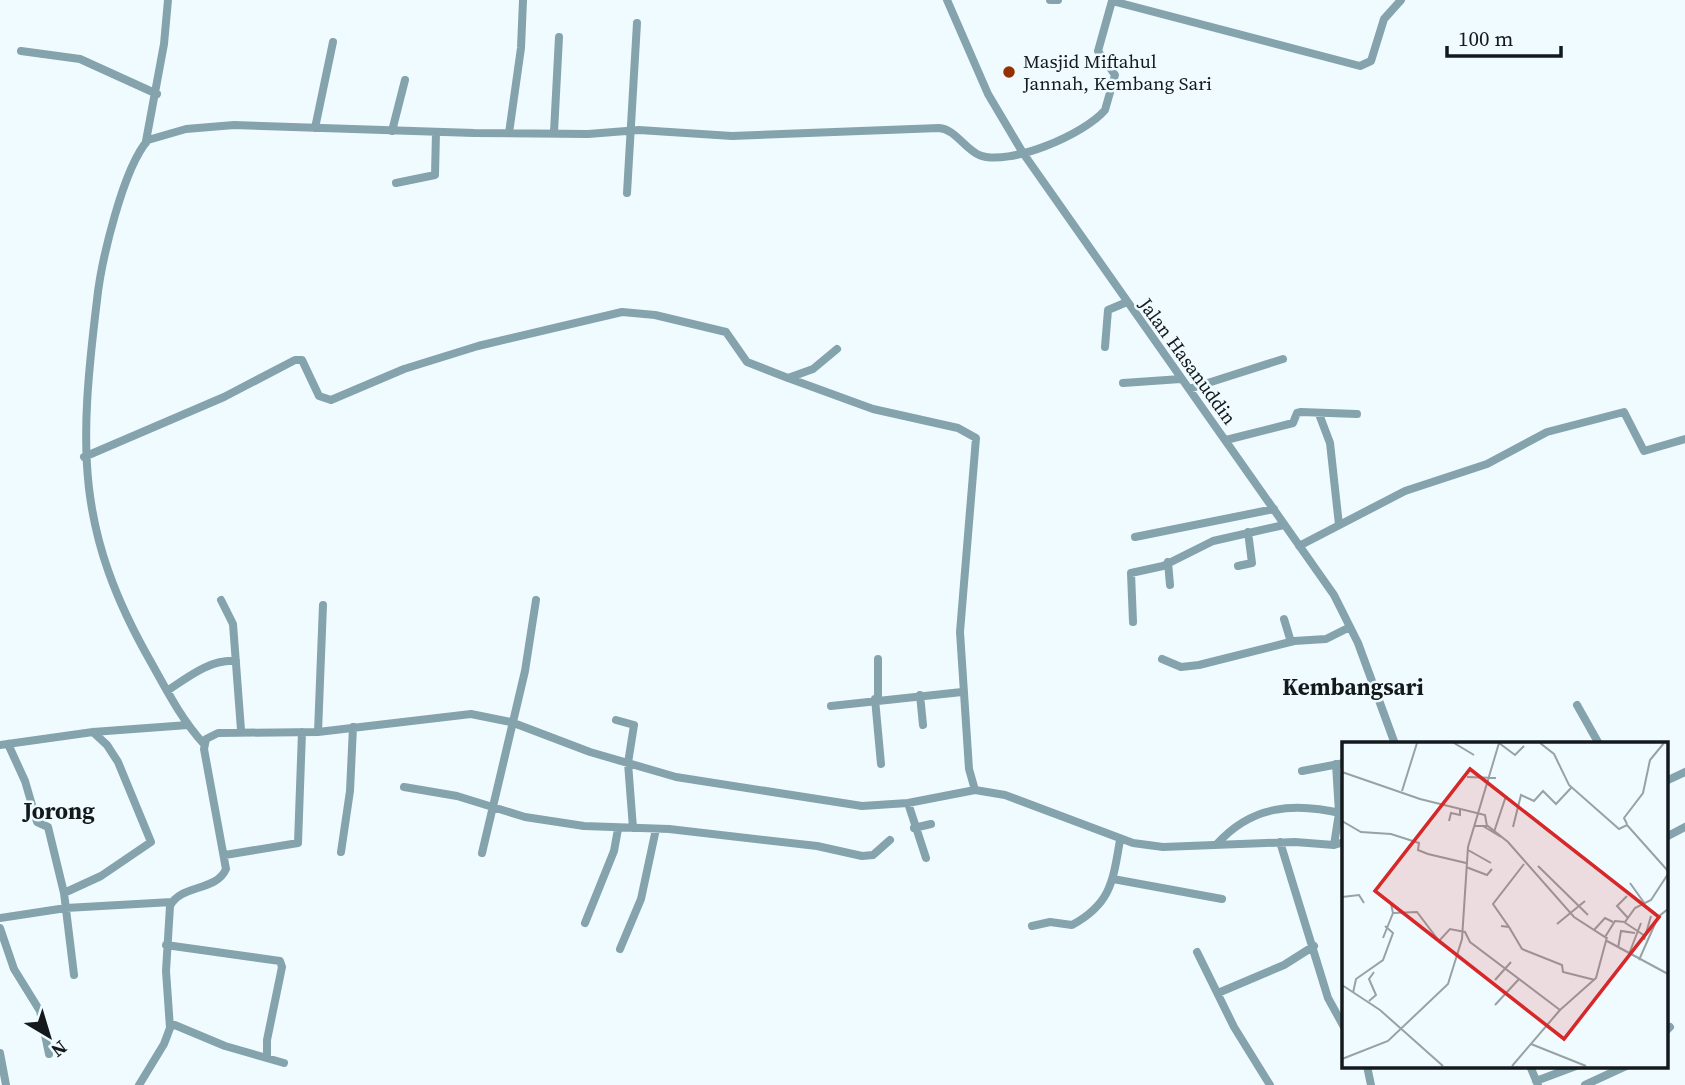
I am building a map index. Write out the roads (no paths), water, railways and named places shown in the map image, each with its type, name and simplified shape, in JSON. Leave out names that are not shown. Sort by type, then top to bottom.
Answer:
[{"type":"street","points":[[0,918],[66,908],[172,901],[221,878],[226,869],[204,744],[188,725],[167,691],[117,600],[95,529],[84,457],[86,387],[104,249],[146,141],[157,94],[168,0]]},
{"type":"street","points":[[509,133],[521,48],[523,0]]},
{"type":"street","name":"Jalan Hasanuddin","points":[[947,0],[988,94],[1023,153],[1334,595],[1350,627],[1394,742]]},
{"type":"street","points":[[1050,0],[1058,0]]},
{"type":"street","points":[[146,141],[164,134],[213,126],[509,133],[630,131],[751,136],[945,128],[969,150],[1000,159],[1064,137],[1105,110],[1115,75],[1098,51],[1111,0],[1144,4],[1360,66],[1371,61],[1384,19],[1401,0]]},
{"type":"street","points":[[627,193],[637,23]]},
{"type":"street","points":[[554,132],[559,37]]},
{"type":"street","points":[[314,128],[333,42]]},
{"type":"street","points":[[21,51],[80,59],[157,94]]},
{"type":"street","points":[[391,131],[405,79]]},
{"type":"street","points":[[396,183],[433,177],[436,132]]},
{"type":"street","points":[[1105,346],[1108,310],[1125,299]]},
{"type":"street","points":[[84,457],[190,413],[295,360],[302,360],[319,396],[331,400],[404,369],[478,346],[622,312],[655,315],[726,332],[747,362],[873,409],[967,431],[976,438],[960,632],[969,769],[975,790]]},
{"type":"street","points":[[788,378],[813,369],[837,349]]},
{"type":"street","points":[[1189,389],[1283,359]]},
{"type":"street","points":[[1123,383],[1181,379]]},
{"type":"street","points":[[1226,440],[1293,423],[1297,412],[1357,414]]},
{"type":"street","points":[[1299,546],[1405,491],[1481,466],[1518,450],[1547,432],[1622,412],[1628,415],[1644,452],[1685,439]]},
{"type":"street","points":[[1319,414],[1330,443],[1339,525]]},
{"type":"street","points":[[1135,537],[1273,509]]},
{"type":"street","points":[[1133,622],[1131,573],[1168,562],[1206,543],[1284,525]]},
{"type":"street","points":[[1238,566],[1252,563],[1248,532]]},
{"type":"street","points":[[1168,562],[1170,585]]},
{"type":"street","points":[[221,600],[233,624],[241,730]]},
{"type":"street","points":[[482,853],[495,807],[502,759],[513,723],[536,600]]},
{"type":"street","points":[[318,732],[323,605]]},
{"type":"street","points":[[1284,619],[1291,642]]},
{"type":"street","points":[[1163,659],[1172,665],[1191,667],[1291,642],[1326,639],[1350,627]]},
{"type":"street","points":[[878,659],[876,699],[881,764]]},
{"type":"street","points":[[167,691],[206,667],[225,660],[236,661]]},
{"type":"street","points":[[831,706],[876,699],[962,692]]},
{"type":"street","points":[[920,695],[923,725]]},
{"type":"street","points":[[1577,705],[1598,742]]},
{"type":"street","points":[[204,744],[212,735],[241,730],[318,732],[462,715],[513,723],[676,777],[862,806],[908,803],[975,790],[1005,795],[1120,840],[1163,847],[1280,842],[1334,845],[1342,843]]},
{"type":"street","points":[[616,720],[634,725],[628,763],[633,828]]},
{"type":"street","points":[[75,975],[64,893],[48,827],[37,822],[25,781],[4,745],[93,732],[188,725]]},
{"type":"street","points":[[341,852],[350,791],[353,727]]},
{"type":"street","points":[[64,893],[101,876],[151,842],[118,762],[107,744],[93,732]]},
{"type":"street","points":[[225,855],[298,844],[302,732]]},
{"type":"street","points":[[1302,771],[1340,764],[1342,813],[1334,845]]},
{"type":"street","points":[[1668,780],[1685,772]]},
{"type":"street","points":[[404,787],[457,796],[525,817],[618,829],[656,829],[817,846],[862,856],[873,855],[891,840]]},
{"type":"street","points":[[908,803],[926,858]]},
{"type":"street","points":[[1217,844],[1234,825],[1253,814],[1304,808],[1342,813]]},
{"type":"street","points":[[915,828],[931,824]]},
{"type":"street","points":[[1668,836],[1685,827]]},
{"type":"street","points":[[585,923],[608,870],[618,829]]},
{"type":"street","points":[[620,949],[641,899],[656,829]]},
{"type":"street","points":[[1032,926],[1049,922],[1072,925],[1085,918],[1107,898],[1120,840]]},
{"type":"street","points":[[1280,842],[1330,1004],[1342,1024]]},
{"type":"street","points":[[1113,879],[1222,899]]},
{"type":"street","points":[[139,1085],[164,1044],[170,1023],[166,945],[172,901]]},
{"type":"street","points":[[0,928],[14,969],[40,1011],[49,1054]]},
{"type":"street","points":[[166,945],[280,961],[282,967],[267,1040],[267,1058]]},
{"type":"street","points":[[1217,993],[1284,965],[1314,946]]},
{"type":"street","points":[[1198,952],[1217,993],[1267,1084]]},
{"type":"street","points":[[170,1023],[225,1046],[284,1063]]},
{"type":"street","points":[[0,1053],[6,1085]]},
{"type":"street","points":[[1537,1083],[1571,1068]]},
{"type":"street","points":[[1585,1085],[1622,1068]]},
{"type":"place","name":"Masjid Miftahul Jannah, Kembang Sari","points":[[1009,72]]},
{"type":"district","name":"Kembangsari","points":[[1353,687]]},
{"type":"district","name":"Jorong","points":[[59,811]]}]
